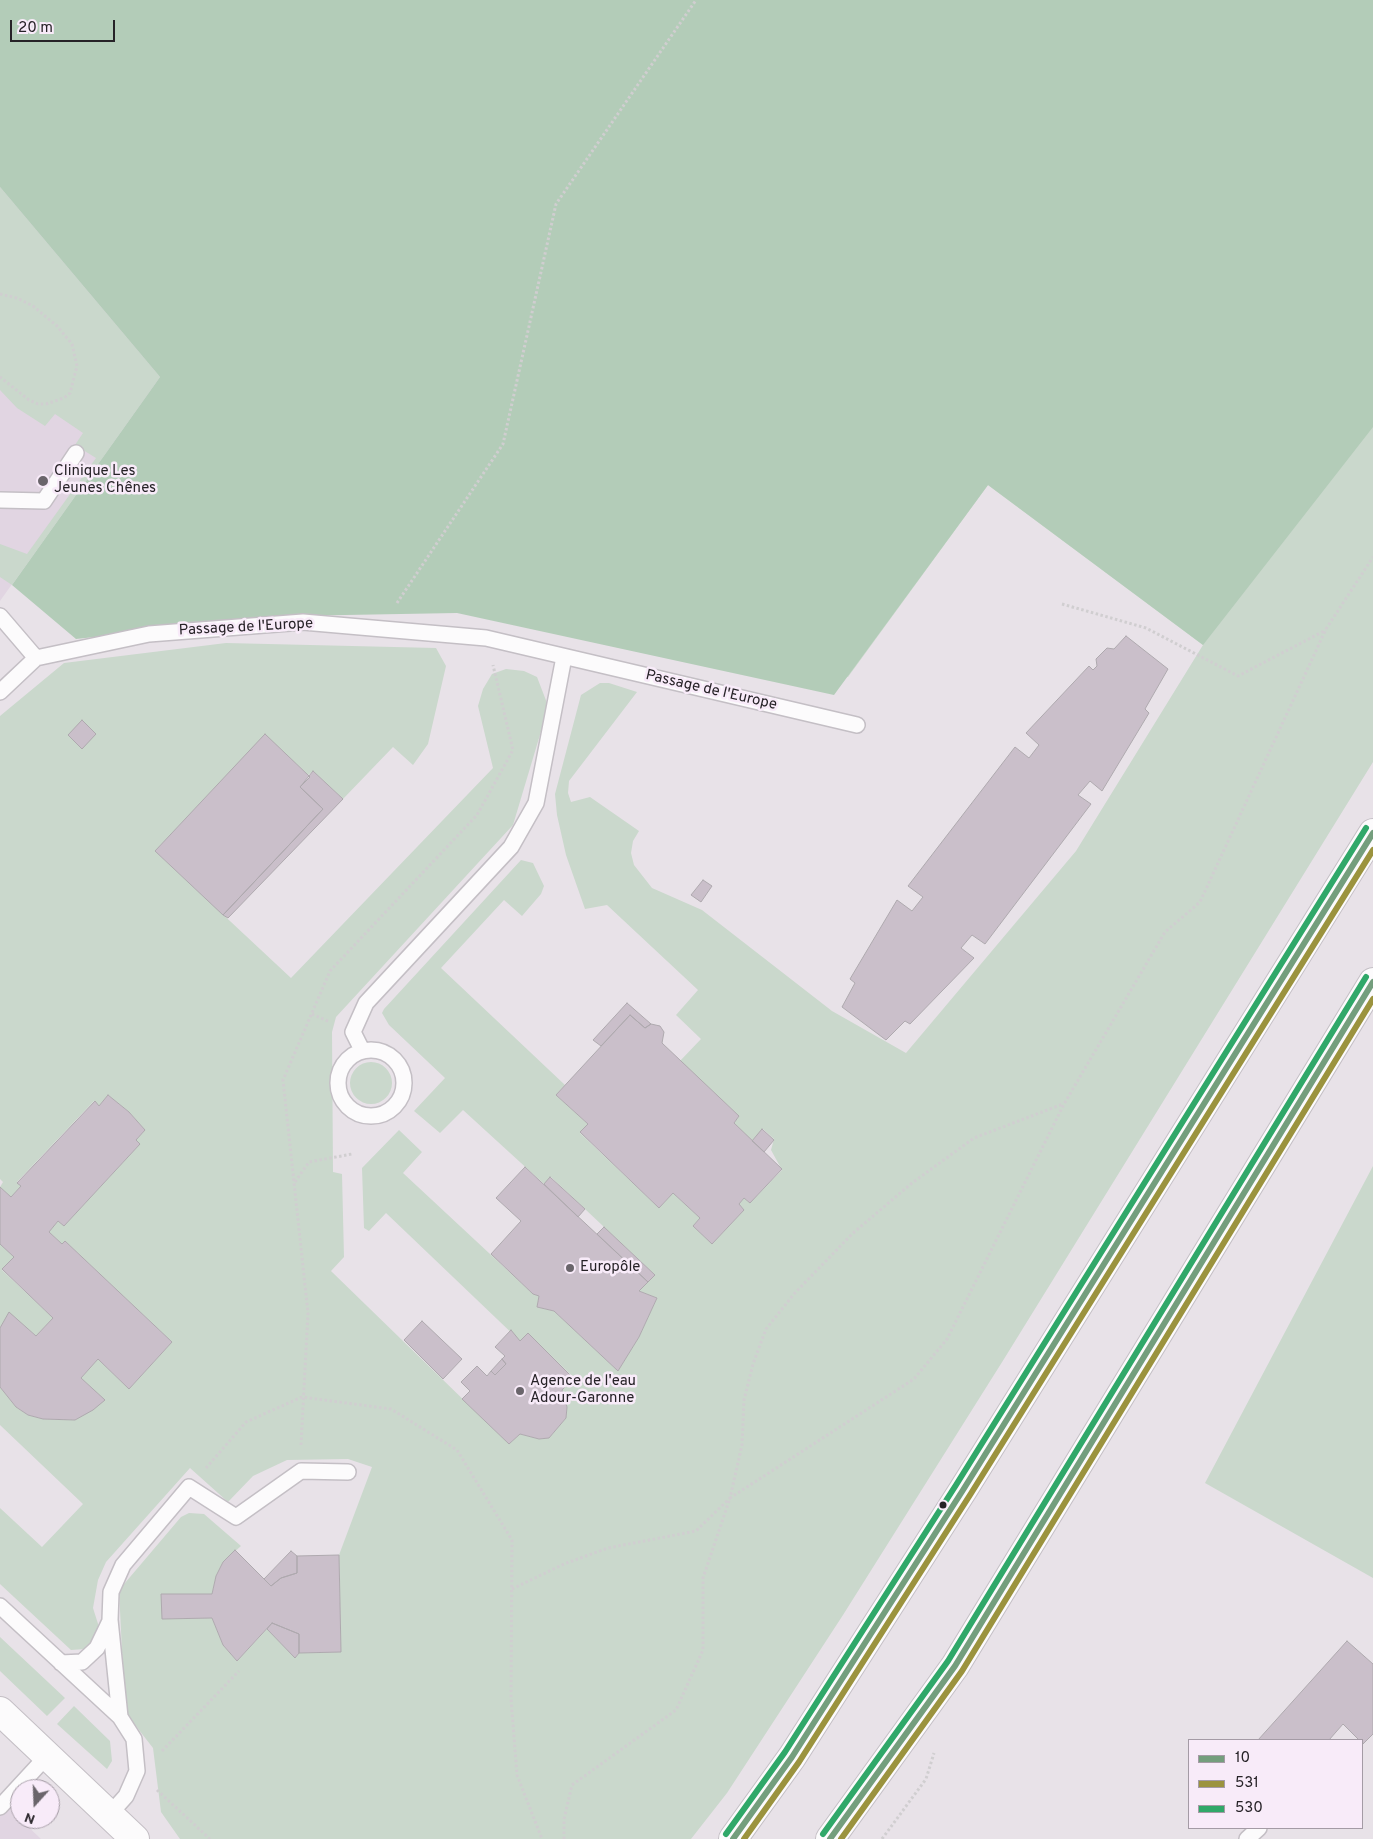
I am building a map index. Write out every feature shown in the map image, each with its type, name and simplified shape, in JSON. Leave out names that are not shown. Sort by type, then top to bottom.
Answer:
[{"type":"main road","points":[[733,1839],[792,1757],[958,1499],[1373,833]]},
{"type":"main road","points":[[830,1839],[955,1666],[1373,982]]},
{"type":"main road","points":[[0,1711],[46,1757],[135,1839]]},
{"type":"lane","points":[[0,500],[44,501],[76,453]]},
{"type":"lane","points":[[0,616],[36,658],[0,692]]},
{"type":"lane","name":"Passage de l'Europe","points":[[36,658],[149,634],[303,622],[486,638],[858,725]]},
{"type":"lane","points":[[362,1050],[353,1032],[366,1003],[511,847],[536,803],[564,657]]},
{"type":"lane","points":[[377,1049],[391,1056],[401,1067],[405,1081],[402,1096],[393,1108],[385,1114],[365,1116],[353,1111],[344,1102],[338,1090],[338,1078],[342,1066],[350,1056],[362,1050],[377,1049]]},
{"type":"lane","points":[[120,1717],[110,1620],[110,1592],[123,1566],[189,1487],[236,1517],[300,1471],[348,1472]]},
{"type":"lane","points":[[0,1606],[120,1717],[134,1739],[138,1762],[137,1771],[126,1796],[109,1815]]},
{"type":"lane","points":[[61,1663],[82,1662],[97,1648],[110,1620]]},
{"type":"lane","points":[[0,1807],[46,1757]]},
{"type":"lane","points":[[1247,1839],[1258,1829]]},
{"type":"path","points":[[380,629],[503,444],[556,204],[696,0]]},
{"type":"path","points":[[0,294],[17,298],[33,306],[57,326],[72,344],[77,366],[70,393],[57,402],[46,404],[38,404],[30,400],[0,377]]},
{"type":"path","points":[[512,1589],[564,1564],[608,1548],[696,1531],[730,1498],[914,1379],[947,1339],[1064,1104],[1165,932],[1200,902],[1326,629],[1373,557]]},
{"type":"path","points":[[1062,604],[1146,628],[1238,676],[1326,629]]},
{"type":"path","points":[[564,1839],[564,1819],[572,1785],[676,1710],[702,1650],[703,1578],[730,1498],[742,1445],[744,1400],[753,1364],[766,1329],[794,1294],[852,1234],[912,1183],[974,1138],[1064,1104]]},
{"type":"path","points":[[296,1182],[309,1162],[352,1154]]},
{"type":"path","points":[[189,1487],[246,1422],[302,1397],[391,1409],[457,1450],[512,1540],[511,1699],[517,1775],[542,1839]]},
{"type":"path","points":[[138,1762],[156,1757],[240,1671]]},
{"type":"shaded area","name":"Clinique Les Jeunes Chênes","points":[[0,187],[160,377],[0,601]]},
{"type":"shaded area","points":[[0,1796],[10,1808],[10,1829],[30,1829],[41,1839],[0,1839]]},
{"type":"green space","points":[[0,0],[1373,0],[1373,427],[1203,645],[988,485],[834,695],[457,613],[289,616],[76,639],[12,585],[160,377],[0,187]]},
{"type":"green space","points":[[1373,0],[1373,762],[1004,1359],[843,1615],[727,1793],[691,1839],[180,1839],[161,1812],[153,1748],[125,1712],[119,1590],[181,1517],[189,1513],[204,1514],[241,1546],[223,1562],[216,1576],[212,1594],[162,1594],[162,1619],[212,1618],[223,1645],[237,1661],[267,1629],[295,1658],[299,1653],[341,1652],[339,1555],[372,1467],[348,1459],[287,1460],[253,1476],[228,1502],[190,1468],[106,1562],[98,1580],[93,1608],[99,1627],[93,1642],[85,1649],[71,1650],[0,1584],[0,1508],[42,1547],[83,1504],[0,1425],[0,1387],[16,1407],[28,1415],[43,1419],[75,1420],[104,1400],[81,1378],[98,1359],[129,1389],[172,1342],[65,1241],[62,1244],[49,1232],[58,1221],[64,1226],[139,1145],[136,1140],[145,1130],[129,1112],[108,1095],[99,1106],[94,1101],[17,1182],[21,1186],[11,1197],[0,1187],[3,1182],[0,1179],[0,716],[64,663],[226,643],[436,648],[446,666],[428,744],[413,765],[393,747],[343,799],[313,771],[308,775],[265,735],[155,851],[291,978],[493,768],[478,706],[483,689],[492,674],[506,669],[524,671],[537,677],[547,703],[545,718],[513,825],[336,1017],[332,1032],[333,1172],[342,1174],[344,1257],[331,1271],[509,1444],[520,1434],[539,1439],[549,1438],[566,1418],[567,1407],[562,1390],[573,1377],[528,1333],[520,1341],[386,1213],[369,1231],[364,1228],[362,1168],[399,1130],[422,1152],[403,1173],[533,1294],[539,1296],[537,1307],[554,1311],[618,1371],[639,1337],[657,1298],[639,1291],[655,1275],[551,1177],[544,1184],[463,1110],[440,1133],[414,1111],[445,1078],[389,1025],[382,1013],[384,1009],[521,860],[533,863],[544,886],[541,894],[522,916],[504,900],[441,968],[565,1085],[556,1095],[588,1124],[580,1133],[659,1208],[673,1193],[700,1218],[693,1226],[712,1244],[744,1210],[739,1204],[744,1198],[750,1203],[782,1170],[771,1150],[774,1139],[763,1129],[752,1141],[734,1123],[739,1116],[680,1061],[701,1039],[676,1015],[698,990],[607,905],[585,909],[566,855],[557,815],[555,794],[581,695],[600,683],[609,683],[637,692],[569,781],[568,793],[571,802],[590,797],[639,831],[633,841],[631,853],[634,865],[652,888],[702,910],[832,1011],[906,1053],[1076,851],[1203,645],[988,485],[848,677],[758,641]]},
{"type":"green space","name":"Clinique Les Jeunes Chênes","points":[[0,187],[160,377],[12,585],[0,577],[0,544],[27,554],[96,458],[75,445],[83,433],[55,414],[45,426],[17,408],[0,390]]},
{"type":"green space","points":[[375,1062],[383,1065],[389,1071],[392,1083],[389,1095],[383,1101],[367,1104],[359,1101],[353,1095],[350,1079],[353,1071],[359,1065]]},
{"type":"green space","points":[[1373,1166],[1373,1578],[1205,1483]]},
{"type":"green space","points":[[0,1244],[14,1257],[2,1270],[53,1318],[36,1336],[9,1313],[0,1328]]},
{"type":"green space","points":[[0,1637],[65,1698],[47,1716],[0,1671]]},
{"type":"green space","points":[[74,1706],[110,1741],[112,1761],[107,1769],[57,1724]]},
{"type":"building","points":[[1126,636],[1168,669],[1145,709],[1149,713],[1102,791],[1090,781],[1078,795],[1091,804],[985,944],[972,935],[961,948],[974,958],[910,1024],[905,1021],[886,1040],[842,1007],[855,983],[850,979],[897,900],[912,911],[923,897],[908,886],[1015,747],[1029,758],[1039,745],[1026,733],[1089,666],[1093,670],[1097,666],[1096,659],[1107,648],[1114,649]]},
{"type":"building","points":[[82,720],[96,734],[82,749],[68,735]]},
{"type":"building","points":[[265,734],[310,777],[300,787],[323,809],[223,915],[155,851]]},
{"type":"building","points":[[313,771],[343,799],[228,918],[223,915],[323,809],[300,787]]},
{"type":"building","points":[[703,880],[712,886],[701,902],[691,895]]},
{"type":"building","points":[[627,1003],[651,1024],[645,1028],[630,1015],[601,1046],[593,1040]]},
{"type":"building","points":[[630,1015],[645,1028],[651,1024],[660,1026],[664,1032],[662,1043],[739,1116],[734,1123],[782,1169],[750,1203],[744,1198],[739,1204],[744,1210],[712,1244],[693,1226],[700,1218],[673,1193],[659,1208],[580,1132],[588,1124],[556,1095]]},
{"type":"building","points":[[108,1095],[129,1112],[145,1130],[136,1140],[140,1144],[64,1226],[58,1221],[49,1232],[62,1244],[65,1241],[172,1342],[129,1389],[98,1359],[81,1378],[105,1400],[93,1410],[75,1420],[43,1419],[28,1415],[16,1407],[0,1387],[0,1328],[9,1312],[36,1336],[53,1318],[2,1269],[14,1257],[0,1244],[0,1187],[11,1197],[21,1186],[17,1183],[95,1101],[99,1106]]},
{"type":"building","points":[[762,1129],[774,1140],[764,1152],[752,1141]]},
{"type":"building","name":"Europôle","points":[[525,1167],[648,1282],[639,1291],[657,1298],[639,1337],[618,1371],[554,1311],[537,1307],[539,1296],[533,1294],[491,1254],[521,1221],[496,1198]]},
{"type":"building","points":[[550,1177],[585,1209],[578,1217],[544,1184]]},
{"type":"building","points":[[604,1227],[655,1275],[648,1282],[597,1234]]},
{"type":"building","points":[[422,1321],[462,1359],[443,1379],[404,1340]]},
{"type":"building","points":[[511,1330],[520,1341],[528,1333],[573,1378],[562,1390],[567,1407],[566,1418],[549,1438],[539,1439],[520,1434],[509,1444],[462,1399],[470,1391],[461,1382],[477,1366],[487,1376],[491,1371],[495,1375],[506,1364],[502,1359],[505,1356],[495,1347]]},
{"type":"building","points":[[502,1359],[506,1364],[495,1375],[491,1371]]},
{"type":"building","points":[[235,1550],[271,1586],[281,1578],[297,1573],[297,1556],[339,1555],[341,1652],[299,1653],[299,1634],[272,1623],[237,1661],[223,1645],[212,1618],[162,1619],[161,1594],[212,1594],[216,1576],[223,1562]]},
{"type":"building","points":[[291,1551],[297,1556],[297,1573],[281,1578],[271,1586],[264,1579]]},
{"type":"building","points":[[272,1623],[299,1634],[299,1653],[295,1658],[267,1629]]},
{"type":"building","points":[[1347,1641],[1373,1664],[1373,1734],[1363,1744],[1363,1739],[1358,1739],[1343,1724],[1330,1739],[1259,1739]]},
{"type":"transit line","name":"530","points":[[726,1834],[785,1752],[956,1485],[1366,828]]},
{"type":"transit line","name":"10","points":[[733,1839],[792,1757],[963,1490],[1373,833]]},
{"type":"transit line","name":"531","points":[[744,1839],[799,1762],[970,1495],[1373,850]]},
{"type":"transit line","name":"530","points":[[823,1834],[948,1661],[1366,977]]},
{"type":"transit line","name":"10","points":[[830,1839],[955,1666],[1373,982]]},
{"type":"transit line","name":"531","points":[[841,1839],[962,1671],[1373,999]]},
{"type":"place","name":"Clinique Les Jeunes Chênes","points":[[43,481]]},
{"type":"place","name":"Europôle","points":[[570,1268]]},
{"type":"place","name":"Agence de l'eau Adour-Garonne","points":[[520,1391]]}]
